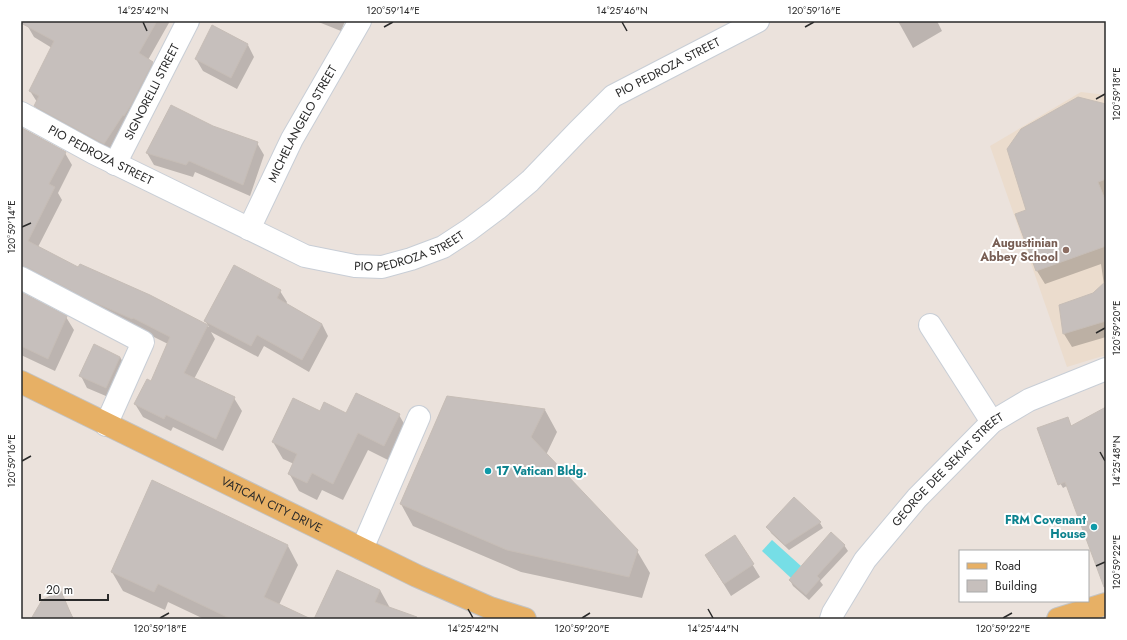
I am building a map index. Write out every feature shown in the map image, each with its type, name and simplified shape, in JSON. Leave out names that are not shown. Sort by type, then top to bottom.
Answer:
[{"type":"main road","name":"VATICAN CITY DRIVE","points":[[21,382],[417,576],[490,608],[525,619]]},
{"type":"main road","points":[[1058,619],[1106,604]]},
{"type":"street","name":"SIGNORELLI STREET","points":[[115,164],[188,21]]},
{"type":"street","name":"MICHELANGELO STREET","points":[[249,229],[292,139],[360,21]]},
{"type":"street","name":"PIO PEDROZA STREET","points":[[21,113],[115,164],[305,256],[354,266],[382,267],[411,259],[443,247],[480,222],[530,181],[578,130],[613,96],[758,21]]},
{"type":"street","points":[[21,278],[144,342],[106,424]]},
{"type":"street","points":[[930,325],[992,422]]},
{"type":"street","name":"GEORGE DEE SEKIAT STREET","points":[[831,619],[833,613],[870,555],[917,498],[992,422],[1029,400],[1106,369]]},
{"type":"street","points":[[362,549],[419,417]]},
{"type":"shaded area","name":"Augustinian Abbey School","points":[[1081,92],[1106,95],[1106,355],[1067,367],[990,146]]},
{"type":"water","points":[[772,540],[801,566],[791,578],[762,551]]},
{"type":"building","points":[[21,21],[157,21],[139,53],[153,62],[131,105],[104,144],[34,106],[39,96],[29,91],[54,41],[21,23]]},
{"type":"building","points":[[212,25],[248,44],[231,78],[195,59]]},
{"type":"building","name":"Augustinian Abbey School","points":[[1078,97],[1106,104],[1106,179],[1098,182],[1106,202],[1106,246],[1036,271],[1015,214],[1026,210],[1007,149],[1021,129]]},
{"type":"building","points":[[171,105],[213,126],[258,142],[243,185],[189,161],[186,165],[146,153]]},
{"type":"building","points":[[22,128],[66,152],[49,184],[55,187],[28,241],[78,267],[80,264],[150,295],[208,325],[184,373],[235,397],[216,439],[166,415],[164,419],[134,404],[147,379],[151,381],[170,337],[133,318],[132,319],[89,300],[27,267],[21,266]]},
{"type":"building","points":[[234,265],[281,290],[277,298],[322,324],[302,360],[257,335],[251,346],[204,321]]},
{"type":"building","points":[[1106,281],[1106,321],[1063,334],[1059,305],[1093,293]]},
{"type":"building","points":[[21,292],[67,316],[48,359],[21,346]]},
{"type":"building","points":[[94,344],[120,357],[106,388],[79,376]]},
{"type":"building","points":[[356,393],[400,414],[384,446],[358,433],[333,484],[312,473],[307,483],[288,474],[297,454],[272,442],[293,398],[320,411],[324,402],[346,413]]},
{"type":"building","name":"17 Vatican Bldg.","points":[[447,396],[545,409],[531,437],[638,550],[629,577],[507,550],[400,504]]},
{"type":"building","points":[[1106,407],[1106,587],[1104,587],[1065,482],[1058,485],[1037,428],[1068,417],[1071,426]]},
{"type":"building","points":[[152,480],[288,545],[264,597],[311,619],[231,619],[158,584],[154,592],[111,572]]},
{"type":"building","points":[[794,497],[821,522],[785,545],[766,527]]},
{"type":"building","points":[[831,532],[845,545],[817,576],[820,579],[806,595],[789,580]]},
{"type":"building","points":[[735,535],[754,564],[724,584],[705,555]]},
{"type":"building","points":[[337,570],[380,590],[375,602],[417,617],[416,619],[314,619]]},
{"type":"building","points":[[61,591],[73,619],[31,619],[42,600]]},
{"type":"place","name":"Augustinian Abbey School","points":[[1066,250]]},
{"type":"place","name":"17 Vatican Bldg.","points":[[488,471]]},
{"type":"place","name":"FRM Covenant House","points":[[1094,527]]}]
